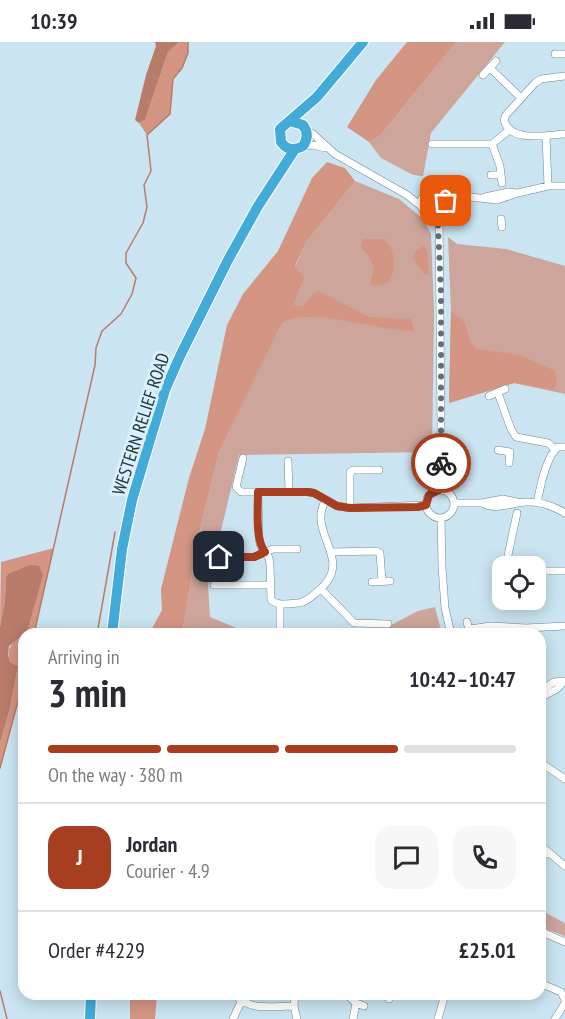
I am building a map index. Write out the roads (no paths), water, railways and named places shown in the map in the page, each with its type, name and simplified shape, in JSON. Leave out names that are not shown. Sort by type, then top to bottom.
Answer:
[{"type":"highway","points":[[317,98],[305,129],[307,139],[299,148],[284,145],[280,139],[280,129],[317,98],[363,42]]},
{"type":"highway","points":[[290,121],[305,129]]},
{"type":"highway","name":"WESTERN RELIEF ROAD","points":[[278,174],[284,154],[284,145]]},
{"type":"highway","name":"WESTERN RELIEF ROAD","points":[[113,628],[122,549],[132,500],[165,390],[223,270],[278,174],[299,148]]},
{"type":"highway","points":[[90,1019],[91,1000]]},
{"type":"street","points":[[555,54],[565,54]]},
{"type":"street","points":[[483,75],[496,61]]},
{"type":"street","points":[[490,68],[521,98]]},
{"type":"street","points":[[565,76],[541,79],[521,98],[504,120],[508,131],[514,134],[565,134]]},
{"type":"street","points":[[305,129],[327,149],[407,195],[421,206],[438,225]]},
{"type":"street","points":[[432,144],[492,144],[508,131]]},
{"type":"street","points":[[546,135],[548,186]]},
{"type":"street","points":[[492,144],[500,166],[502,183]]},
{"type":"street","points":[[299,148],[314,145],[327,149]]},
{"type":"street","points":[[491,175],[501,175]]},
{"type":"street","points":[[407,195],[432,190],[455,197],[485,197],[548,186],[565,186]]},
{"type":"street","points":[[421,206],[421,199],[425,193]]},
{"type":"street","points":[[443,194],[446,205]]},
{"type":"street","points":[[439,490],[441,294],[438,225],[439,214],[455,197]]},
{"type":"street","points":[[428,214],[439,214]]},
{"type":"street","points":[[489,396],[501,391],[516,437],[510,452],[509,463]]},
{"type":"street","points":[[516,437],[548,443],[555,449]]},
{"type":"street","points":[[555,449],[565,447]]},
{"type":"street","points":[[537,503],[542,480],[555,449]]},
{"type":"street","points":[[498,450],[510,452]]},
{"type":"street","points":[[243,458],[236,486],[241,492],[314,493],[337,506],[350,508],[426,505]]},
{"type":"street","points":[[288,461],[290,492]]},
{"type":"street","points":[[350,508],[350,472],[379,470]]},
{"type":"street","points":[[439,490],[451,495],[454,503],[451,511],[441,518],[429,513],[426,505],[429,495],[439,490]]},
{"type":"street","points":[[258,492],[259,539],[270,564],[272,602],[280,604],[302,603],[321,589],[329,579],[332,571],[332,552],[320,525],[320,513],[325,501]]},
{"type":"street","points":[[454,503],[503,500],[537,503],[565,513]]},
{"type":"street","points":[[508,556],[516,513]]},
{"type":"street","points":[[441,518],[445,608],[450,628]]},
{"type":"street","points":[[219,557],[254,557],[273,549],[297,549]]},
{"type":"street","points":[[332,552],[376,551],[380,553],[382,581]]},
{"type":"street","points":[[546,571],[565,571]]},
{"type":"street","points":[[372,582],[390,581]]},
{"type":"street","points":[[214,585],[270,585]]},
{"type":"street","points":[[321,589],[354,623],[388,624]]},
{"type":"street","points":[[280,604],[280,628]]},
{"type":"street","points":[[467,622],[469,628]]},
{"type":"street","points":[[484,628],[491,626],[526,628],[565,626]]},
{"type":"street","points":[[546,687],[554,682],[565,681]]},
{"type":"street","points":[[546,695],[565,681]]},
{"type":"street","points":[[546,766],[565,779]]},
{"type":"street","points":[[547,851],[565,865]]},
{"type":"street","points":[[546,934],[565,942]]},
{"type":"street","points":[[546,986],[561,992],[565,1001],[555,1019]]},
{"type":"street","points":[[294,1000],[297,1019]]},
{"type":"street","points":[[353,1000],[364,1006]]},
{"type":"street","points":[[438,1019],[443,1000]]},
{"type":"street","points":[[233,1019],[241,1002],[257,1008],[294,1006]]},
{"type":"street","points":[[353,1019],[356,1003]]},
{"type":"waterway","points":[[35,628],[95,365],[96,348],[102,331],[121,314],[132,294],[136,278],[126,263],[126,253],[143,223],[147,207],[144,185],[151,171],[147,135],[170,114],[173,79],[182,68],[188,53],[188,42]]},
{"type":"waterway","points":[[98,628],[115,532]]},
{"type":"waterway","points":[[0,768],[18,701]]},
{"type":"waterway","points":[[0,991],[7,1019]]}]
